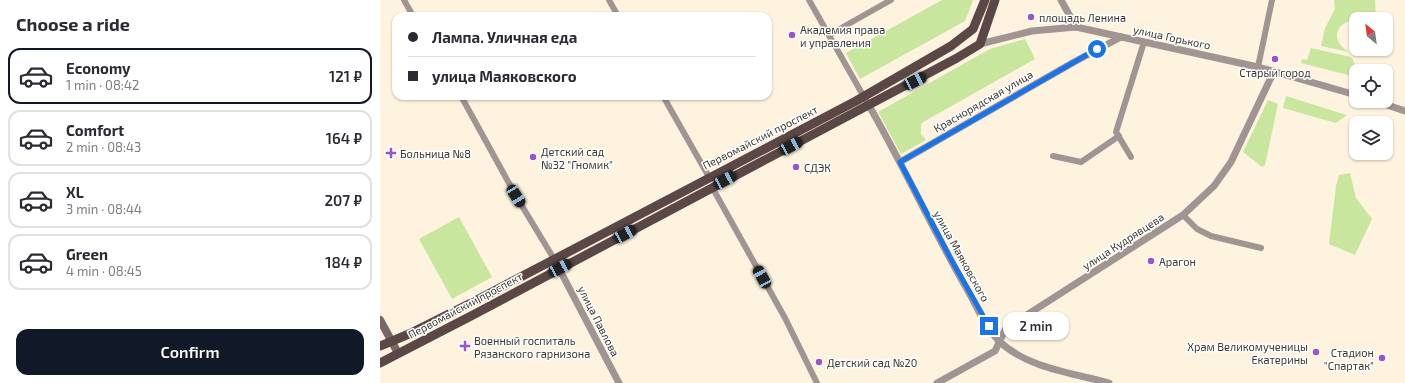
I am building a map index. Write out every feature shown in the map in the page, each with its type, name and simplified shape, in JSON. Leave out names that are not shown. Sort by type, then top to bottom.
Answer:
[{"type":"main road","name":"Первомайский проспект","points":[[380,363],[712,187],[866,101],[951,46],[973,29],[985,0]]},
{"type":"main road","points":[[980,44],[995,0]]},
{"type":"main road","name":"Первомайский проспект","points":[[380,346],[414,332],[709,177],[866,101],[943,66],[980,44]]},
{"type":"main road","points":[[380,320],[398,353]]},
{"type":"street","points":[[404,0],[411,12]]},
{"type":"street","points":[[609,0],[616,12]]},
{"type":"street","points":[[809,0],[866,101]]},
{"type":"street","points":[[828,35],[891,0]]},
{"type":"street","points":[[1061,0],[1076,27]]},
{"type":"street","points":[[1258,67],[1272,0]]},
{"type":"street","name":"улица Горького","points":[[980,44],[1032,32],[1076,27],[1258,67],[1349,93]]},
{"type":"street","name":"Краснорядская улица","points":[[900,162],[1074,62],[1121,37]]},
{"type":"street","points":[[1131,158],[1116,132],[1144,42]]},
{"type":"street","name":"улица Кудрявцева","points":[[937,383],[994,351],[1005,330],[1183,215],[1214,186],[1231,162],[1274,71]]},
{"type":"street","points":[[462,100],[516,196],[560,268]]},
{"type":"street","points":[[665,100],[709,177]]},
{"type":"street","name":"улица Маяковского","points":[[866,101],[952,261],[999,341],[1018,354],[1036,363],[1109,383]]},
{"type":"street","points":[[1393,107],[1405,111]]},
{"type":"street","points":[[1053,156],[1081,162],[1119,136]]},
{"type":"street","points":[[712,187],[785,318],[817,383]]},
{"type":"street","points":[[1183,215],[1197,229],[1211,236],[1261,248]]},
{"type":"street","name":"улица Павлова","points":[[560,268],[619,383]]},
{"type":"green space","points":[[942,0],[973,0],[965,21],[860,79],[846,53]]},
{"type":"green space","points":[[1334,0],[1375,0],[1376,12],[1349,12],[1349,21],[1343,24],[1338,30],[1337,37],[1340,44],[1349,52],[1321,46],[1325,28],[1335,9]]},
{"type":"green space","points":[[1025,39],[1035,59],[925,121],[921,124],[921,134],[926,140],[901,154],[878,112],[990,49]]},
{"type":"green space","points":[[1311,48],[1351,57],[1355,64],[1349,64],[1349,75],[1301,63],[1302,59],[1307,60]]},
{"type":"green space","points":[[1286,96],[1347,115],[1336,123],[1283,108]]},
{"type":"green space","points":[[1268,100],[1278,104],[1265,165],[1262,167],[1243,152]]},
{"type":"green space","points":[[1350,173],[1356,198],[1372,219],[1355,255],[1329,244],[1336,186],[1339,175]]},
{"type":"green space","points":[[459,217],[492,277],[452,299],[419,239]]},
{"type":"place","name":"площадь Ленина","points":[[1031,17]]},
{"type":"place","name":"Академия права и управления","points":[[792,35]]},
{"type":"place","name":"Старый город","points":[[1275,59]]},
{"type":"place","name":"Больница №8","points":[[391,153]]},
{"type":"place","name":"Детский сад №32 \"Гномик\"","points":[[533,157]]},
{"type":"place","name":"СДЭК","points":[[796,167]]},
{"type":"place","name":"Арагон","points":[[1151,261]]},
{"type":"place","name":"Военный госпиталь Рязанского гарнизона","points":[[465,346]]},
{"type":"place","name":"Храм Великомученицы Екатерины","points":[[1316,352]]},
{"type":"place","name":"Стадион \"Спартак\"","points":[[1382,358]]},
{"type":"place","name":"Детский сад №20","points":[[819,362]]},
{"type":"route","points":[[989,326],[952,261],[900,162],[1097,49]]}]
